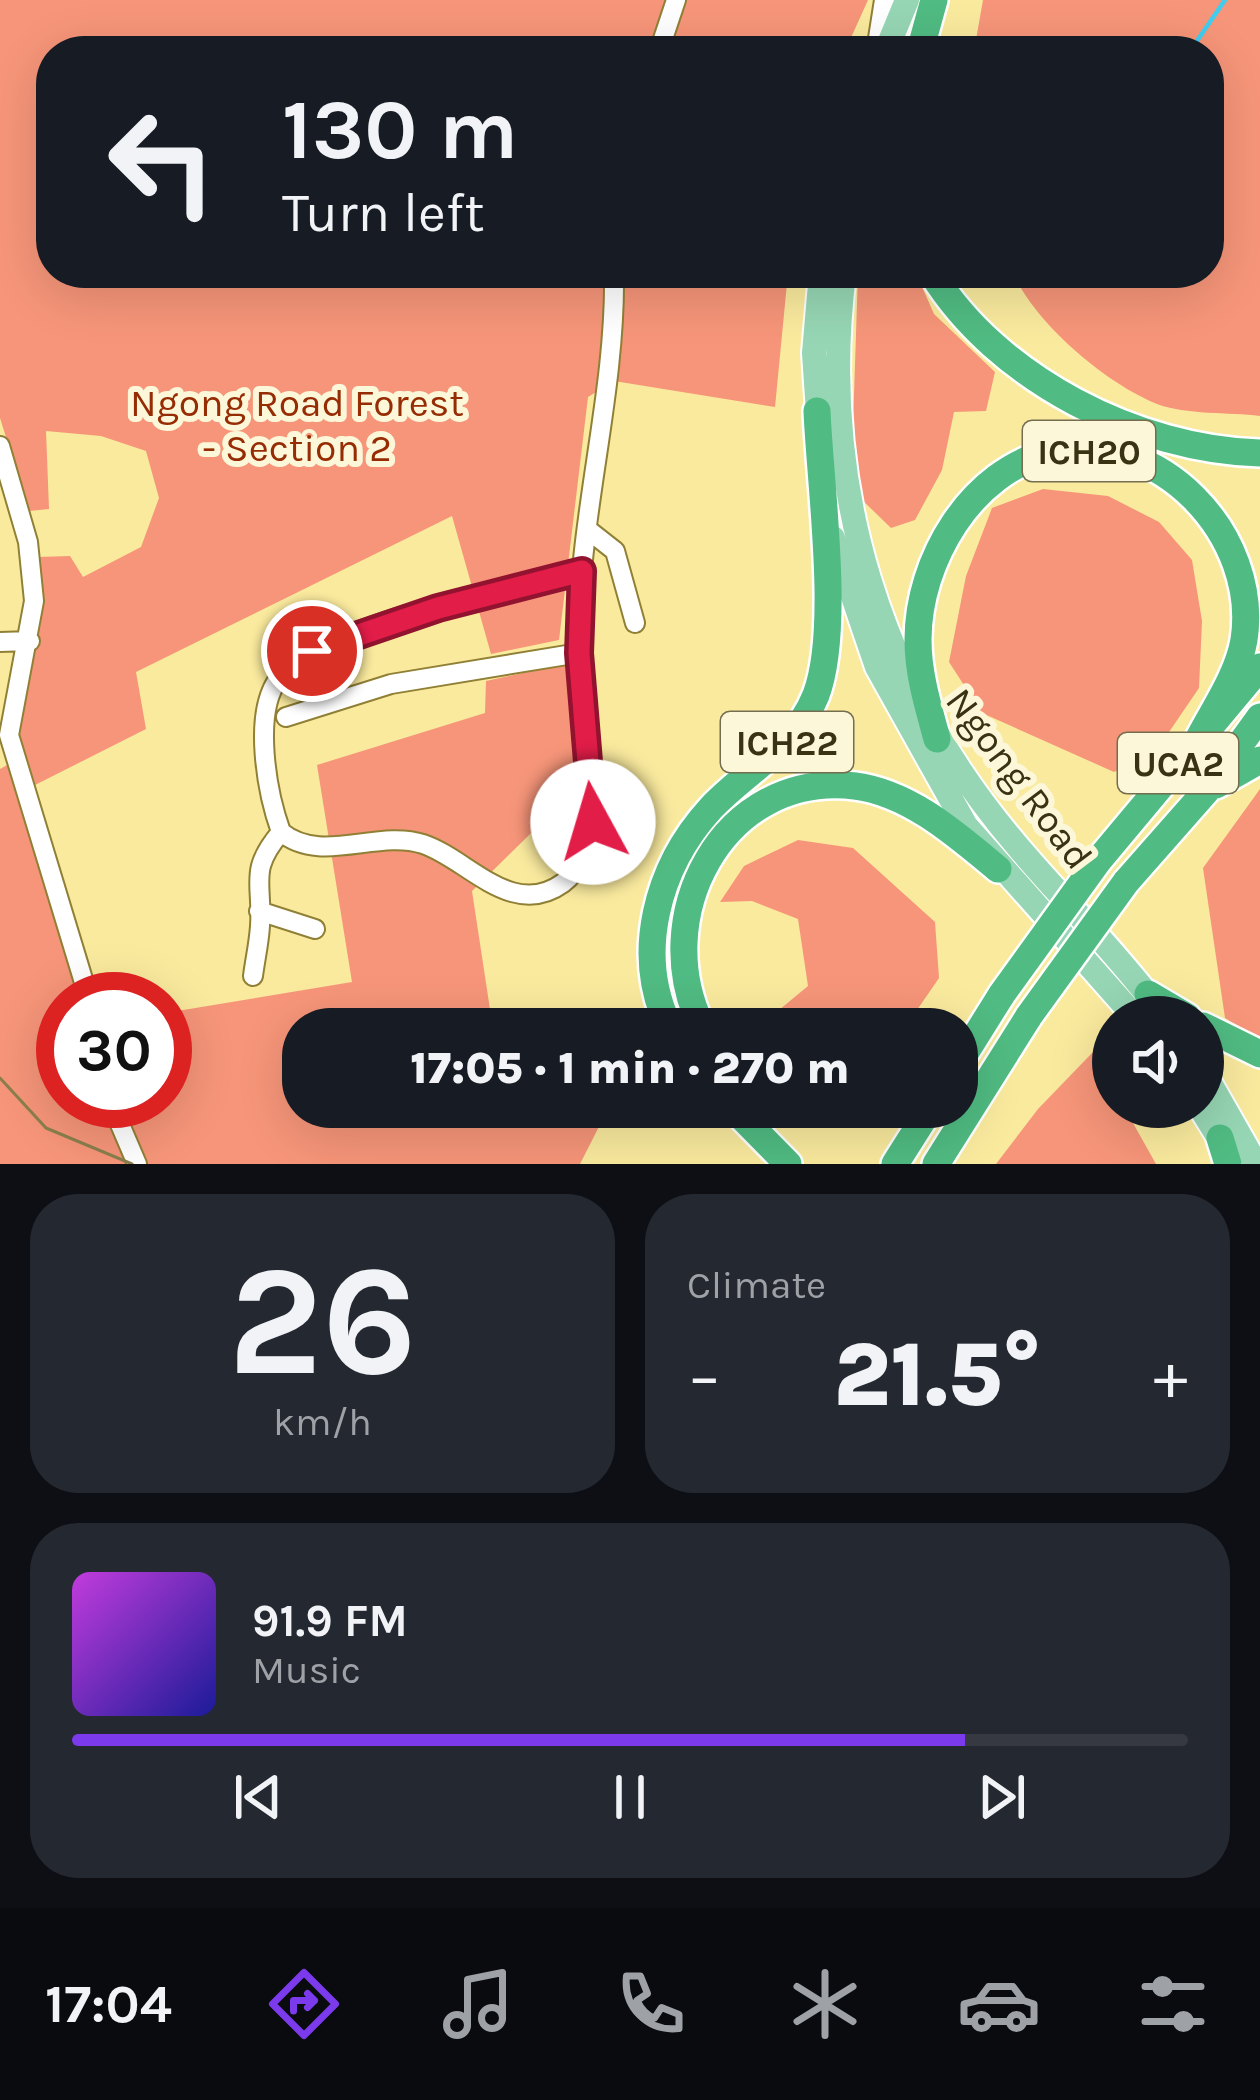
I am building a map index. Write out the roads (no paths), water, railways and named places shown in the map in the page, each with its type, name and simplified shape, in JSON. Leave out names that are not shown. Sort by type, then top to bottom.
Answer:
[{"type":"highway","points":[[921,36],[933,0]]},
{"type":"highway","points":[[943,288],[958,310],[1037,378],[1151,434],[1192,446],[1260,453]]},
{"type":"highway","name":"ICH22","points":[[665,1008],[653,962],[659,896],[669,867],[713,807],[781,751],[805,720],[824,666],[817,411]]},
{"type":"highway","name":"ICH20","points":[[938,739],[919,666],[919,618],[929,573],[949,530],[964,508],[1024,461],[1072,451],[1122,457],[1181,487],[1219,523],[1238,561],[1245,591],[1244,644],[1198,740]]},
{"type":"highway","name":"UCA2","points":[[978,1033],[1098,861],[1260,667]]},
{"type":"highway","name":"UCA2","points":[[940,1160],[1030,1016],[1126,882],[1207,790],[1260,717]]},
{"type":"highway","points":[[1207,790],[1260,760]]},
{"type":"highway","points":[[696,1008],[684,977],[686,912],[717,845],[756,811],[809,788],[861,787],[914,807],[998,868]]},
{"type":"highway","points":[[978,1022],[1003,994]]},
{"type":"highway","points":[[1224,1036],[1260,1054]]},
{"type":"highway","points":[[753,1128],[788,1164]]},
{"type":"highway","points":[[895,1164],[918,1128]]},
{"type":"main road","points":[[892,36],[908,0]]},
{"type":"main road","name":"Ngong Road","points":[[820,288],[814,353],[817,411],[836,555],[877,667],[966,826],[998,868],[1135,996]]},
{"type":"main road","name":"Ngong Road","points":[[843,288],[837,398],[855,538],[883,627],[938,739],[1018,848],[1123,958],[1142,996]]},
{"type":"main road","points":[[1224,1108],[1256,1164]]},
{"type":"main road","points":[[1212,1128],[1227,1155]]},
{"type":"street","points":[[664,36],[676,0]]},
{"type":"street","points":[[878,36],[884,0]]},
{"type":"street","points":[[281,832],[328,847],[395,839],[422,844],[496,888],[523,896],[562,884],[584,857],[593,822],[579,653],[582,571],[615,329],[614,288]]},
{"type":"street","points":[[0,446],[28,542],[34,601],[9,735],[81,972]]},
{"type":"street","points":[[586,529],[615,551],[635,623]]},
{"type":"street","points":[[253,976],[260,864],[281,832],[266,738],[267,707],[277,681],[295,662],[331,642],[582,571]]},
{"type":"street","points":[[0,643],[30,641]]},
{"type":"street","points":[[286,717],[392,684],[579,653]]},
{"type":"street","points":[[259,911],[315,928]]},
{"type":"street","points":[[121,1128],[136,1164]]},
{"type":"waterway","points":[[1200,36],[1225,0]]},
{"type":"tram line","points":[[0,1078],[46,1128],[132,1164]]},
{"type":"park label","name":"Ngong Road Forest - Section 2","points":[[297,424]]}]
